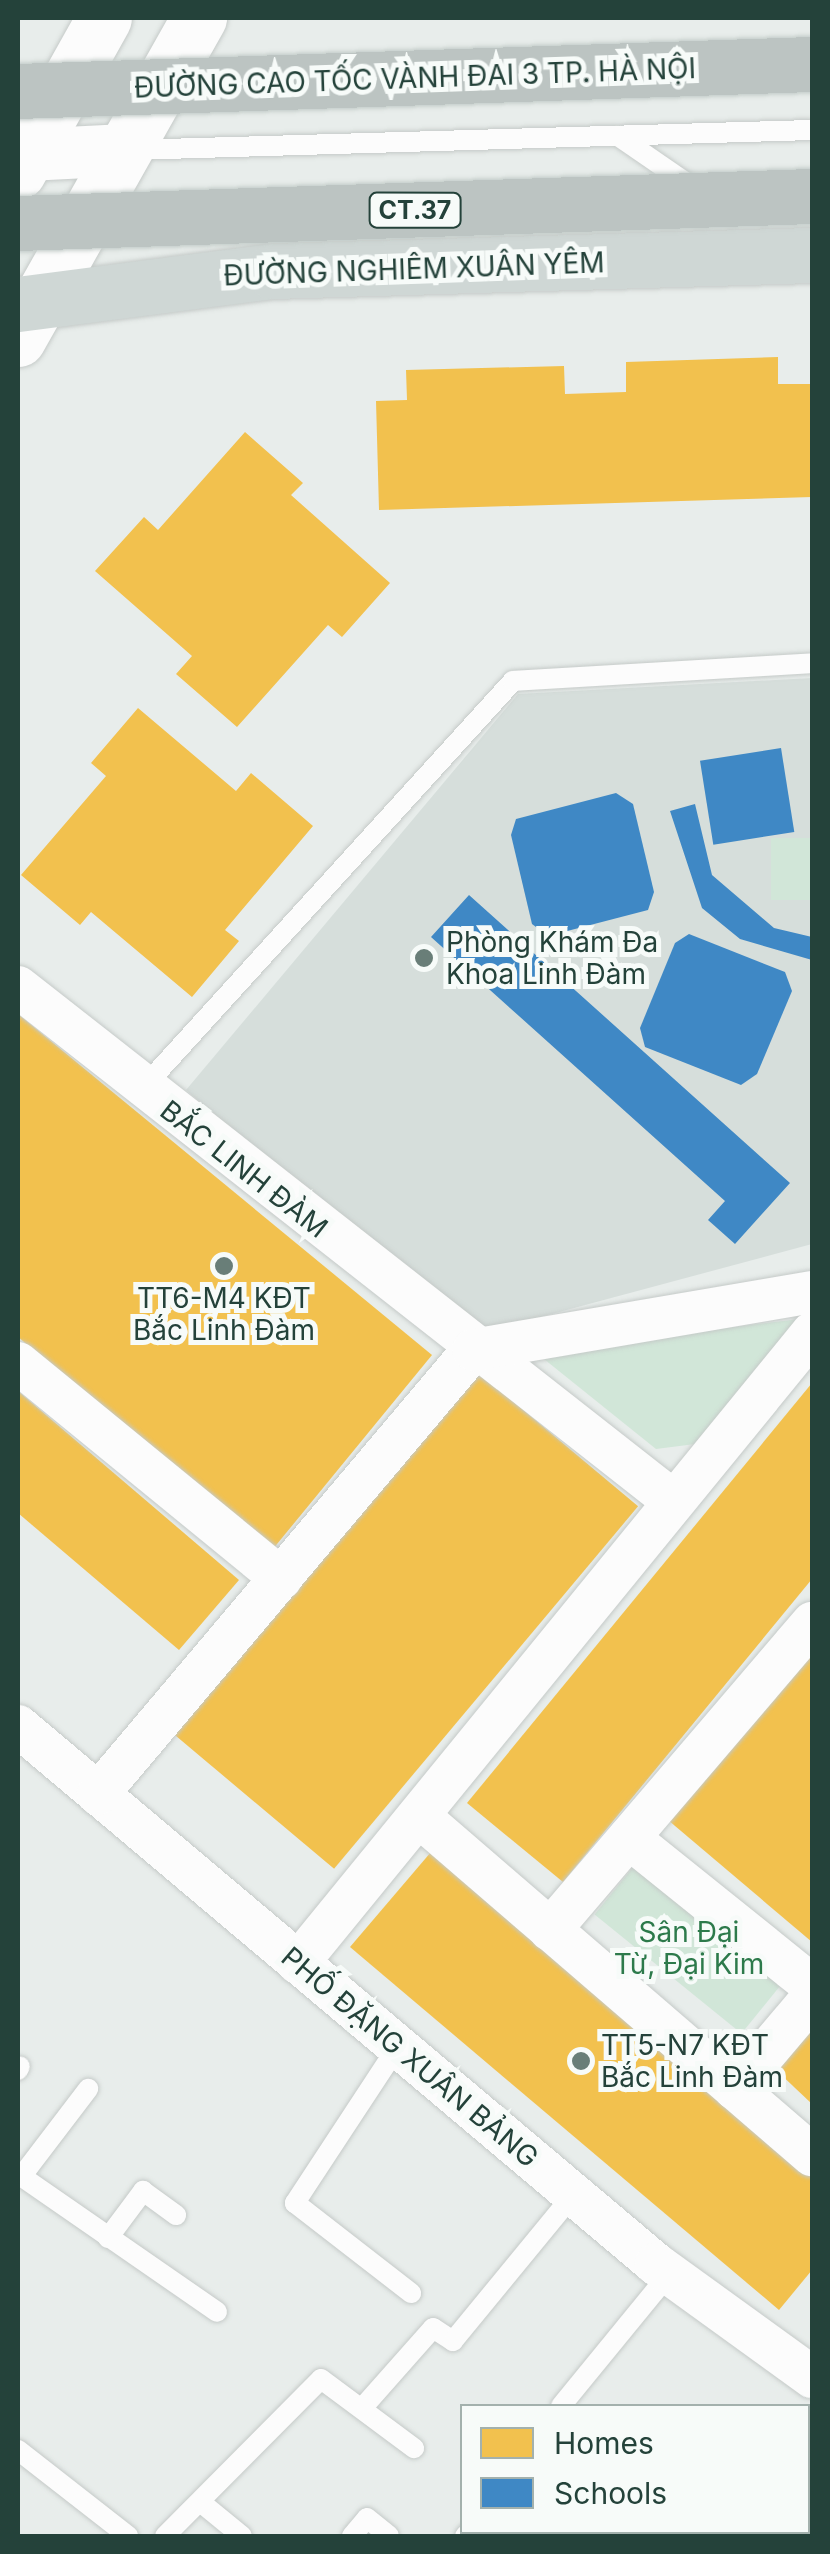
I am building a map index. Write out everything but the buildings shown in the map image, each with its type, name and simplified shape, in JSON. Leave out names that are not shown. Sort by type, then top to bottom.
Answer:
[{"type":"highway","name":"ĐƯỜNG CAO TỐC VÀNH ĐAI 3 TP. HÀ NỘI","points":[[18,91],[812,64]]},
{"type":"highway","name":"CT.37","points":[[18,223],[812,196]]},
{"type":"main road","points":[[21,161],[104,18]]},
{"type":"main road","points":[[25,315],[126,150],[200,18]]},
{"type":"main road","name":"ĐƯỜNG NGHIÊM XUÂN YÊM","points":[[25,315],[272,271],[778,242]]},
{"type":"street","points":[[21,161],[126,150]]},
{"type":"street","name":"BẮC LINH ĐÀM","points":[[18,986],[473,1350],[672,1500]]},
{"type":"street","points":[[98,1794],[473,1350],[812,1292]]},
{"type":"street","points":[[298,1963],[812,1333]]},
{"type":"street","points":[[18,1363],[280,1578]]},
{"type":"street","points":[[550,1930],[812,1623]]},
{"type":"street","name":"PHỐ ĐẶNG XUÂN BẢNG","points":[[18,1726],[573,2196],[669,2274],[812,2375]]},
{"type":"street","points":[[420,1817],[812,2155]]},
{"type":"street","points":[[629,1838],[812,1985]]},
{"type":"street","points":[[735,2089],[812,1998]]},
{"type":"lane","points":[[126,150],[812,130]]},
{"type":"lane","points":[[618,136],[778,242]]},
{"type":"lane","points":[[142,1089],[512,681],[812,663]]},
{"type":"lane","points":[[398,2046],[295,2203],[410,2293]]},
{"type":"lane","points":[[88,2089],[20,2175],[217,2312]]},
{"type":"lane","points":[[108,2238],[143,2191],[176,2214]]},
{"type":"lane","points":[[364,2406],[433,2328],[452,2341],[573,2196]]},
{"type":"lane","points":[[563,2404],[669,2274]]},
{"type":"lane","points":[[165,2536],[204,2506],[321,2379],[364,2406],[414,2448]]},
{"type":"lane","points":[[18,2450],[128,2536]]},
{"type":"lane","points":[[204,2506],[242,2536]]},
{"type":"lane","points":[[352,2536],[367,2518],[389,2536]]},
{"type":"shaded area","points":[[812,678],[812,1244],[474,1335],[186,1090],[518,694]]},
{"type":"green space","points":[[771,838],[812,838],[812,900],[771,900]]},
{"type":"green space","points":[[800,1319],[703,1443],[656,1449],[534,1351]]},
{"type":"green space","name":"Sân Đại Từ, Đại Kim","points":[[638,1861],[785,1980],[741,2034],[595,1915]]},
{"type":"place","name":"Phòng Khám Đa Khoa Linh Đàm","points":[[424,958]]},
{"type":"place","name":"TT6-M4 KĐT Bắc Linh Đàm","points":[[224,1266]]},
{"type":"place","name":"TT5-N7 KĐT Bắc Linh Đàm","points":[[581,2061]]}]
